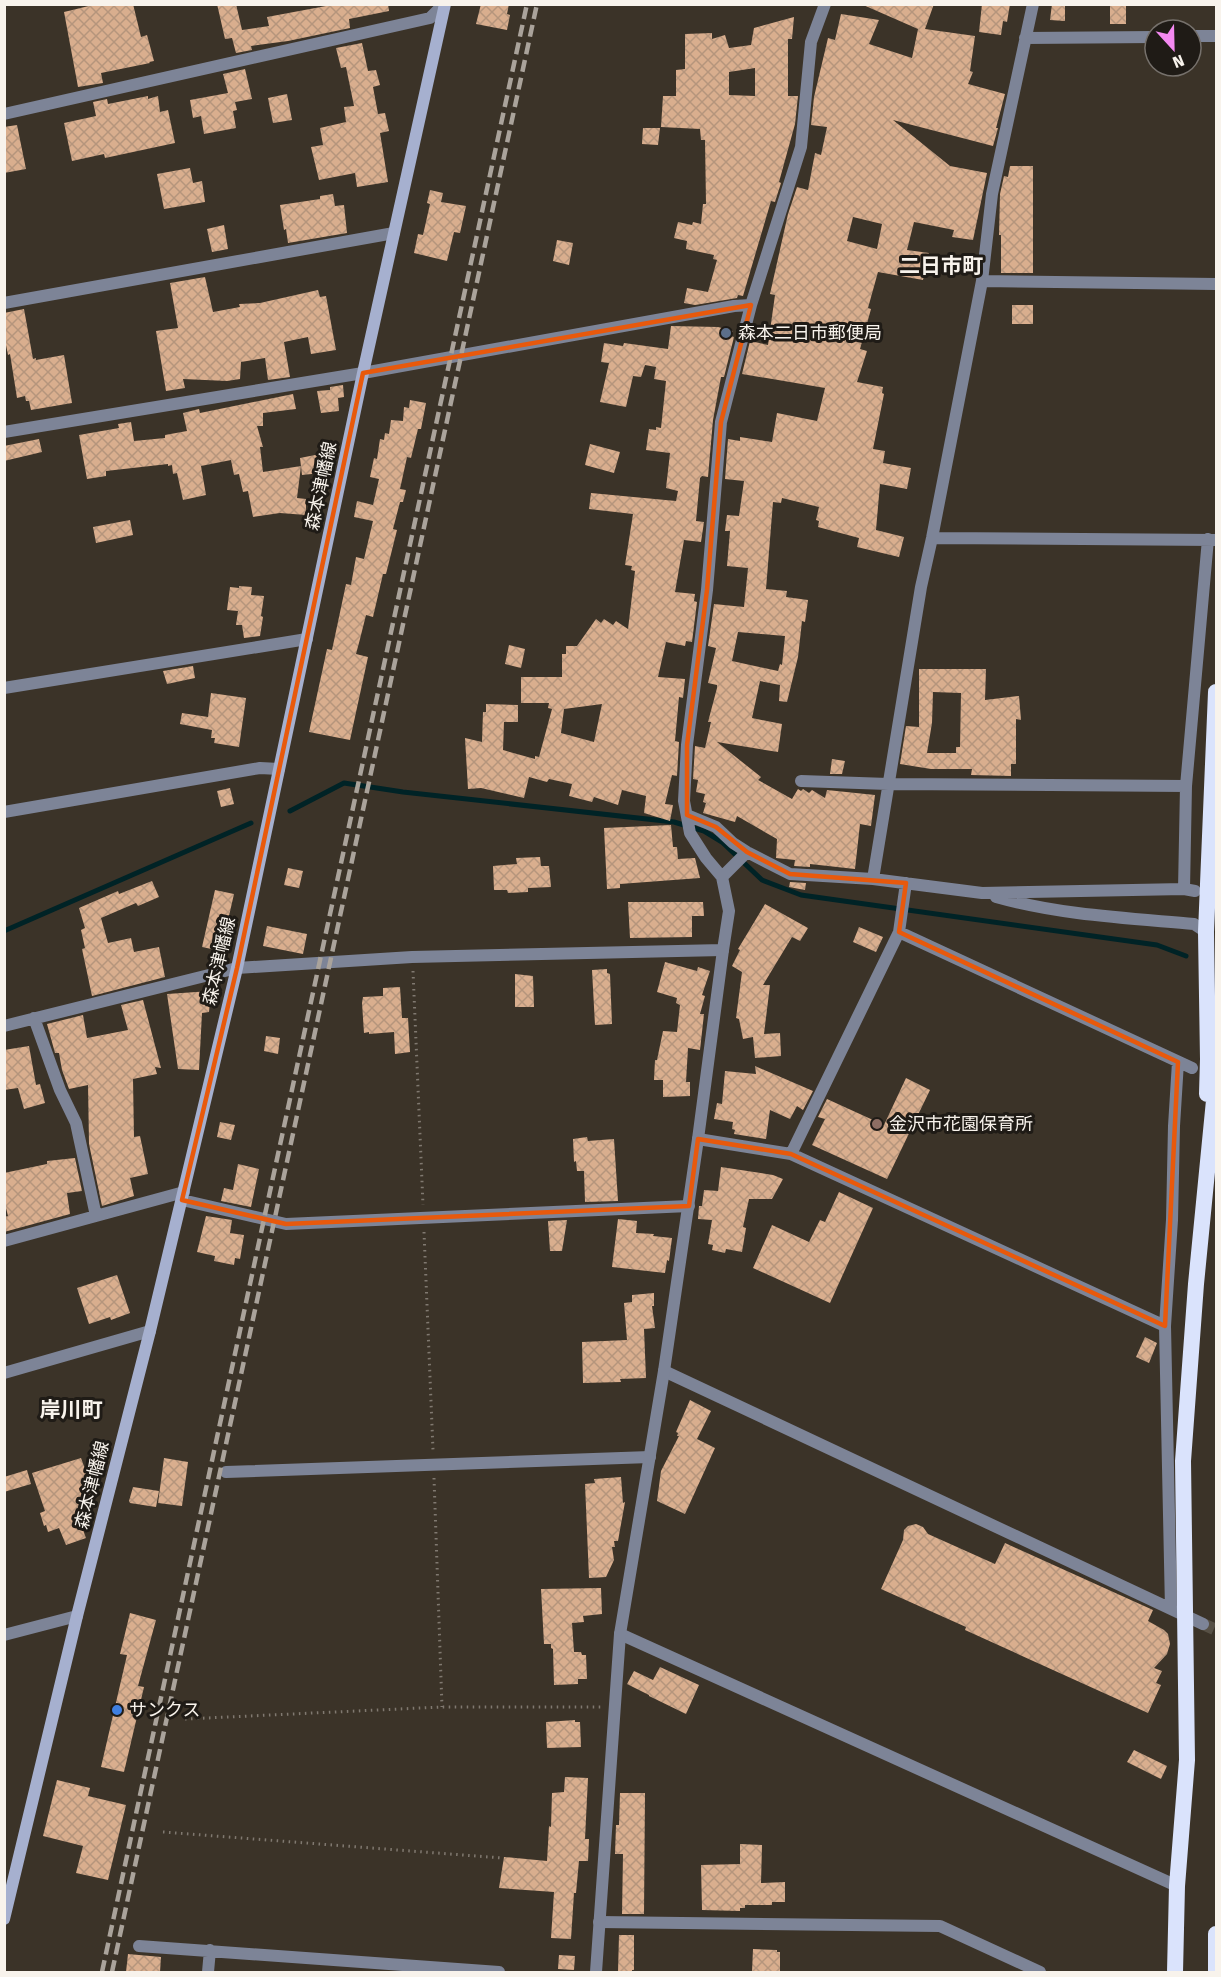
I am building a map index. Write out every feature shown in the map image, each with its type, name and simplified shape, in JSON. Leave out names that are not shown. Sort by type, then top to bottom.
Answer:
[{"type":"highway","points":[[1210,1147],[1204,1135],[1208,1059],[1206,932],[1216,692]]},
{"type":"highway","points":[[1175,1972],[1177,1886],[1187,1760],[1183,1461],[1196,1284],[1216,1080]]},
{"type":"highway","points":[[1216,1934],[1216,1972]]},
{"type":"main road","name":"森本津幡線","points":[[4,1919],[9,1885],[150,1331],[237,968],[363,373],[445,4]]},
{"type":"street","points":[[4,114],[430,18],[445,4]]},
{"type":"street","points":[[596,1972],[620,1634],[664,1371],[729,911],[722,877],[706,858],[688,823],[684,801],[687,745],[707,590],[720,422],[752,304],[801,147],[811,42],[825,4]]},
{"type":"street","points":[[873,879],[921,587],[982,281],[992,195],[1033,4]]},
{"type":"street","points":[[1025,38],[1143,36]]},
{"type":"street","points":[[4,303],[394,233]]},
{"type":"street","points":[[982,281],[1216,284]]},
{"type":"street","points":[[4,432],[363,373],[752,304]]},
{"type":"street","points":[[688,823],[716,827],[733,843],[741,858],[790,874],[873,879],[982,893],[1190,890],[1186,786],[1212,539],[932,538]]},
{"type":"street","points":[[4,688],[307,639]]},
{"type":"street","points":[[4,812],[261,768],[279,769]]},
{"type":"street","points":[[801,781],[888,784],[1186,786]]},
{"type":"street","points":[[722,877],[741,858]]},
{"type":"street","points":[[791,1154],[899,932],[906,883]]},
{"type":"street","points":[[982,893],[1024,905],[1099,916],[1194,924],[1206,932]]},
{"type":"street","points":[[899,932],[1192,1068]]},
{"type":"street","points":[[4,1026],[237,968],[412,957],[723,950]]},
{"type":"street","points":[[34,1018],[60,1090],[76,1123],[96,1216]]},
{"type":"street","points":[[1171,1610],[1165,1326],[1178,1062]]},
{"type":"street","points":[[698,1138],[791,1154],[1165,1326]]},
{"type":"street","points":[[4,1240],[183,1196],[286,1224],[688,1206]]},
{"type":"street","points":[[4,1373],[150,1331]]},
{"type":"street","points":[[664,1371],[1203,1624]]},
{"type":"street","points":[[226,1472],[650,1457]]},
{"type":"street","points":[[4,1635],[77,1616]]},
{"type":"street","points":[[620,1634],[1177,1886]]},
{"type":"street","points":[[599,1922],[940,1926],[1040,1972]]},
{"type":"street","points":[[139,1946],[499,1972]]},
{"type":"street","points":[[208,1972],[210,1950]]},
{"type":"path","points":[[412,957],[442,1707]]},
{"type":"path","points":[[185,1719],[442,1707],[614,1707]]},
{"type":"path","points":[[163,1832],[502,1858]]},
{"type":"highlighted area","points":[[751,305],[721,422],[707,590],[687,745],[687,815],[716,827],[747,852],[790,874],[906,883],[899,932],[1178,1062],[1165,1326],[791,1154],[698,1139],[689,1206],[286,1224],[182,1200],[237,968],[363,373]]},
{"type":"building","points":[[97,4],[133,4],[141,37],[147,35],[154,61],[101,73],[103,83],[78,87],[64,12]]},
{"type":"building","points":[[217,4],[236,4],[242,30],[269,26],[267,17],[326,6],[326,4],[388,4],[389,11],[349,19],[350,28],[251,46],[252,50],[236,53],[232,38],[225,39]]},
{"type":"building","points":[[481,4],[509,4],[507,14],[510,15],[507,30],[476,24]]},
{"type":"building","points":[[861,4],[934,4],[925,29],[975,36],[970,71],[973,72],[968,84],[1005,94],[993,146],[893,120],[950,166],[987,173],[973,240],[952,237],[954,230],[914,222],[907,250],[929,253],[923,280],[878,272],[868,308],[871,309],[860,349],[867,351],[857,382],[883,387],[882,393],[884,394],[873,449],[885,451],[883,463],[911,468],[907,489],[880,484],[876,530],[904,537],[899,557],[857,547],[859,538],[818,527],[819,521],[816,520],[819,507],[782,498],[781,503],[773,502],[766,589],[787,591],[786,597],[808,600],[787,702],[779,701],[780,685],[760,681],[752,718],[782,724],[778,752],[717,742],[761,777],[758,780],[792,799],[798,789],[809,793],[812,790],[825,798],[827,790],[875,795],[871,826],[860,824],[855,869],[810,864],[810,867],[794,866],[795,860],[776,858],[777,839],[737,816],[735,822],[703,813],[706,803],[703,802],[705,794],[696,792],[698,780],[693,779],[695,746],[705,748],[711,722],[708,722],[717,688],[717,685],[708,683],[716,648],[708,646],[714,604],[744,607],[748,568],[727,566],[730,531],[725,531],[727,515],[739,516],[744,481],[725,479],[728,439],[740,441],[740,437],[772,442],[777,413],[817,421],[825,388],[742,374],[750,341],[768,345],[775,295],[770,294],[788,214],[797,187],[808,190],[815,153],[821,155],[827,127],[811,125],[814,97],[828,38],[835,40],[841,14],[879,20],[869,44],[912,58],[918,29]],"holes":[[[853,217],[882,224],[877,249],[847,241]],[[738,632],[785,636],[782,665],[780,664],[778,671],[732,661]]]},
{"type":"building","points":[[982,4],[1010,4],[1007,22],[1003,21],[1001,35],[979,32]]},
{"type":"building","points":[[1052,4],[1065,4],[1065,21],[1050,20]]},
{"type":"building","points":[[1110,4],[1126,4],[1126,24],[1110,24]]},
{"type":"building","points":[[794,17],[792,39],[788,39],[788,96],[798,96],[795,124],[779,182],[781,183],[775,202],[771,201],[743,296],[738,295],[737,298],[695,305],[684,303],[687,288],[708,292],[717,260],[713,259],[714,255],[686,249],[687,241],[674,238],[678,222],[701,224],[703,204],[706,204],[705,140],[701,140],[700,129],[661,127],[663,96],[676,96],[676,70],[685,69],[685,34],[712,33],[712,39],[725,35],[729,48],[751,45],[754,28]],"holes":[[[755,68],[755,96],[729,95],[729,72]]]},
{"type":"building","points":[[362,43],[368,71],[376,70],[380,85],[373,87],[378,114],[385,113],[389,131],[380,133],[388,182],[357,187],[355,173],[319,180],[311,147],[323,145],[320,128],[346,122],[344,107],[354,106],[346,67],[341,68],[336,48]]},
{"type":"building","points":[[245,69],[252,99],[235,102],[237,110],[233,111],[236,128],[204,134],[201,116],[193,118],[190,100],[228,93],[223,74]]},
{"type":"building","points":[[287,94],[292,120],[273,123],[268,98]]},
{"type":"building","points":[[148,96],[148,99],[158,96],[160,112],[168,110],[175,143],[105,158],[104,154],[72,161],[64,123],[96,116],[93,102],[107,99],[108,104]]},
{"type":"building","points":[[17,125],[26,169],[4,173],[4,127]]},
{"type":"building","points":[[643,128],[660,128],[658,145],[642,144]]},
{"type":"building","points":[[1010,166],[1033,166],[1033,273],[1001,273],[1000,194],[1004,176],[1008,177]]},
{"type":"building","points":[[190,168],[193,183],[202,181],[205,202],[164,209],[157,174]]},
{"type":"building","points":[[430,190],[443,193],[441,202],[466,206],[460,233],[454,232],[447,261],[414,253],[418,234],[423,235],[430,204],[427,203]]},
{"type":"building","points":[[333,194],[335,206],[344,205],[347,233],[288,243],[280,205],[320,199],[320,196]]},
{"type":"building","points":[[224,225],[228,249],[212,252],[207,229]]},
{"type":"building","points":[[557,240],[573,243],[569,265],[553,261]]},
{"type":"building","points":[[205,277],[213,312],[240,307],[239,304],[260,303],[318,290],[320,297],[326,296],[336,350],[311,354],[308,337],[284,342],[290,377],[268,380],[265,358],[241,362],[240,379],[227,381],[183,379],[185,388],[166,391],[156,331],[178,328],[170,283]]},
{"type":"building","points":[[1012,305],[1033,305],[1033,324],[1012,324]]},
{"type":"building","points":[[24,309],[33,359],[64,355],[72,403],[31,410],[25,396],[17,398],[10,354],[8,355],[4,335],[4,313]]},
{"type":"building","points":[[671,326],[718,327],[733,331],[731,336],[734,337],[724,377],[721,377],[713,420],[708,477],[700,478],[696,521],[704,522],[701,542],[684,540],[675,592],[695,594],[694,601],[697,602],[692,642],[686,641],[685,646],[666,642],[658,677],[685,679],[683,698],[679,697],[675,741],[679,742],[677,776],[672,775],[665,804],[673,805],[670,821],[644,813],[646,796],[622,790],[618,805],[594,797],[592,802],[569,796],[572,784],[549,779],[547,782],[529,777],[524,798],[481,788],[468,789],[465,738],[482,742],[483,712],[486,712],[486,704],[518,705],[518,722],[504,722],[503,750],[535,759],[535,756],[539,757],[552,709],[548,708],[549,703],[521,703],[521,677],[562,677],[562,654],[566,654],[566,646],[577,646],[596,619],[601,623],[604,619],[613,625],[616,621],[628,629],[635,571],[631,570],[632,566],[625,565],[633,514],[589,509],[591,493],[676,501],[678,491],[666,488],[670,453],[646,450],[649,429],[661,428],[666,381],[654,379],[656,367],[645,365],[641,377],[633,376],[626,407],[600,402],[609,363],[601,362],[604,343],[623,346],[624,343],[668,349]],"holes":[[[602,704],[594,742],[561,733],[564,709]]]},
{"type":"building","points":[[343,385],[344,397],[338,398],[339,411],[321,413],[317,391],[330,390],[330,387]]},
{"type":"building","points":[[293,394],[296,409],[263,413],[263,426],[257,426],[263,447],[260,447],[263,472],[301,466],[297,498],[306,499],[306,515],[280,513],[253,517],[248,491],[243,492],[239,474],[234,475],[231,460],[201,466],[206,495],[183,500],[177,473],[173,474],[172,465],[168,466],[168,464],[106,471],[106,476],[87,479],[79,435],[119,428],[118,424],[131,422],[134,441],[165,438],[165,435],[187,431],[183,413],[199,409],[200,413]]},
{"type":"building","points":[[410,400],[426,403],[421,429],[418,429],[411,458],[407,457],[400,489],[406,490],[403,502],[400,502],[393,529],[397,530],[386,574],[383,574],[373,617],[366,615],[356,654],[368,657],[350,740],[309,732],[327,649],[332,650],[346,584],[351,585],[356,557],[364,559],[373,521],[354,517],[357,501],[373,505],[379,479],[370,477],[374,458],[377,459],[380,439],[384,440],[385,433],[389,434],[391,420],[403,421],[404,407],[409,408]]},
{"type":"building","points":[[39,439],[42,452],[4,461],[4,446]]},
{"type":"building","points":[[590,444],[620,452],[614,473],[585,465]]},
{"type":"building","points":[[320,454],[321,473],[302,475],[300,458]]},
{"type":"building","points":[[130,520],[133,535],[96,543],[93,527]]},
{"type":"building","points":[[239,586],[252,587],[251,595],[264,596],[260,636],[244,638],[242,625],[236,625],[238,611],[227,610],[230,587],[239,588]]},
{"type":"building","points":[[509,645],[525,649],[521,668],[505,664]]},
{"type":"building","points":[[193,666],[195,678],[167,684],[163,671]]},
{"type":"building","points":[[919,669],[986,669],[985,700],[1019,696],[1021,720],[1016,719],[1016,764],[1011,764],[1011,776],[971,775],[972,769],[931,769],[900,764],[906,726],[919,727]],"holes":[[[933,692],[961,693],[960,747],[956,747],[956,753],[927,753],[932,723]]]},
{"type":"building","points":[[211,693],[246,698],[239,747],[214,743],[215,738],[211,738],[212,730],[180,724],[182,713],[208,717]]},
{"type":"building","points":[[832,759],[845,761],[842,774],[830,774]]},
{"type":"building","points":[[230,788],[234,804],[221,807],[217,791]]},
{"type":"building","points":[[671,825],[673,847],[677,847],[678,859],[695,858],[700,878],[620,884],[620,888],[607,889],[604,828]]},
{"type":"building","points":[[540,857],[541,866],[549,866],[551,887],[528,888],[528,892],[508,893],[507,890],[494,890],[493,866],[517,864],[516,858]]},
{"type":"building","points":[[288,868],[303,871],[299,888],[284,885]]},
{"type":"building","points":[[152,881],[159,897],[138,906],[136,903],[101,918],[108,943],[131,938],[134,952],[159,947],[165,977],[92,996],[82,949],[85,948],[81,930],[85,928],[79,908],[118,891],[119,894]]},
{"type":"building","points":[[790,882],[806,883],[805,890],[789,887]]},
{"type":"building","points":[[215,890],[234,894],[221,951],[202,947]]},
{"type":"building","points":[[628,902],[703,902],[704,916],[692,916],[692,937],[630,938]]},
{"type":"building","points":[[765,904],[808,928],[800,941],[792,937],[763,985],[770,985],[764,1034],[780,1033],[781,1056],[755,1058],[753,1037],[743,1039],[739,1019],[736,1018],[742,972],[732,966],[740,950],[738,949]]},
{"type":"building","points":[[267,926],[307,934],[303,954],[263,946]]},
{"type":"building","points":[[859,927],[883,937],[876,952],[853,942]]},
{"type":"building","points":[[665,962],[697,971],[698,967],[710,971],[702,995],[705,996],[700,1014],[704,1014],[700,1050],[688,1048],[686,1082],[690,1082],[690,1096],[663,1097],[663,1080],[654,1080],[655,1060],[657,1060],[663,1031],[677,1032],[680,1005],[676,1003],[677,998],[657,992]]},
{"type":"building","points":[[607,969],[607,973],[610,974],[612,1024],[595,1025],[592,970]]},
{"type":"building","points":[[515,974],[533,976],[534,1007],[515,1007]]},
{"type":"building","points":[[400,987],[402,1018],[408,1018],[410,1052],[395,1054],[394,1032],[364,1033],[362,1003],[363,997],[383,996],[383,988]]},
{"type":"building","points":[[211,991],[209,1012],[202,1013],[199,1070],[178,1069],[167,994]]},
{"type":"building","points":[[143,1000],[161,1068],[155,1067],[157,1074],[133,1079],[134,1137],[140,1136],[148,1174],[130,1178],[134,1196],[102,1206],[89,1144],[88,1085],[69,1089],[59,1053],[55,1053],[47,1024],[83,1015],[87,1038],[128,1030],[121,1005]]},
{"type":"building","points":[[266,1036],[280,1038],[278,1054],[264,1051]]},
{"type":"building","points":[[29,1046],[36,1085],[40,1084],[45,1103],[24,1109],[18,1088],[4,1090],[4,1050]]},
{"type":"building","points":[[755,1066],[813,1091],[803,1110],[797,1106],[790,1119],[770,1110],[766,1139],[734,1134],[733,1122],[714,1119],[717,1103],[722,1104],[725,1071],[756,1074]]},
{"type":"building","points":[[906,1078],[930,1090],[887,1179],[812,1145],[825,1119],[818,1117],[827,1099],[884,1125]]},
{"type":"building","points":[[220,1122],[235,1125],[231,1140],[217,1137]]},
{"type":"building","points":[[587,1137],[588,1141],[614,1139],[618,1201],[585,1202],[584,1171],[577,1171],[576,1161],[574,1162],[573,1139]]},
{"type":"building","points":[[75,1158],[82,1191],[67,1193],[70,1214],[4,1232],[4,1217],[8,1216],[4,1200],[4,1173],[47,1164],[47,1161]]},
{"type":"building","points":[[238,1164],[259,1169],[251,1207],[221,1201],[224,1188],[233,1190]]},
{"type":"building","points":[[721,1167],[773,1175],[783,1179],[772,1199],[749,1199],[743,1227],[746,1228],[742,1252],[726,1249],[725,1253],[712,1250],[713,1245],[708,1244],[712,1220],[698,1219],[704,1190],[718,1191]]},
{"type":"building","points":[[839,1192],[873,1208],[830,1303],[753,1268],[772,1225],[809,1242],[820,1220],[825,1222]]},
{"type":"building","points":[[206,1216],[232,1220],[230,1233],[244,1235],[240,1259],[235,1258],[234,1265],[214,1261],[215,1256],[197,1252]]},
{"type":"building","points":[[618,1219],[637,1221],[636,1233],[672,1238],[665,1273],[612,1267]]},
{"type":"building","points":[[567,1220],[562,1251],[550,1251],[548,1221]]},
{"type":"building","points":[[117,1275],[130,1313],[111,1320],[110,1317],[89,1324],[77,1288]]},
{"type":"building","points":[[654,1293],[654,1306],[652,1306],[655,1328],[644,1329],[646,1378],[620,1379],[621,1382],[583,1383],[582,1342],[627,1340],[624,1303],[632,1302],[632,1295]]},
{"type":"building","points":[[1145,1337],[1157,1343],[1149,1363],[1136,1357]]},
{"type":"building","points":[[690,1400],[711,1411],[697,1439],[715,1448],[685,1514],[657,1501],[661,1471],[679,1436],[676,1432]]},
{"type":"building","points":[[81,1458],[92,1488],[83,1530],[86,1538],[66,1545],[59,1528],[48,1532],[46,1525],[44,1526],[40,1513],[45,1511],[32,1473]]},
{"type":"building","points":[[164,1458],[188,1462],[182,1506],[158,1503]]},
{"type":"building","points":[[27,1470],[31,1484],[4,1492],[4,1477]]},
{"type":"building","points":[[621,1477],[623,1503],[625,1502],[618,1541],[614,1541],[615,1547],[612,1547],[614,1560],[606,1577],[589,1578],[585,1484],[595,1483],[594,1479]]},
{"type":"building","points":[[133,1487],[159,1491],[156,1507],[130,1503]]},
{"type":"building","points":[[916,1524],[923,1527],[928,1534],[995,1564],[1005,1543],[1153,1610],[1148,1621],[1168,1634],[1170,1644],[1167,1654],[1154,1668],[1162,1671],[1156,1683],[1161,1685],[1148,1713],[965,1630],[966,1627],[881,1589],[903,1540],[904,1530]]},
{"type":"building","points":[[601,1588],[602,1614],[583,1616],[584,1622],[572,1623],[574,1652],[586,1655],[587,1679],[578,1679],[578,1684],[554,1685],[553,1649],[551,1644],[544,1644],[541,1589]]},
{"type":"building","points":[[130,1613],[156,1620],[138,1686],[144,1687],[124,1772],[101,1767],[127,1655],[120,1654]]},
{"type":"building","points":[[660,1667],[699,1685],[686,1714],[627,1684],[634,1671],[653,1680]]},
{"type":"building","points":[[575,1720],[575,1722],[580,1722],[581,1747],[547,1748],[546,1722]]},
{"type":"building","points":[[1134,1750],[1167,1766],[1161,1779],[1127,1762]]},
{"type":"building","points":[[565,1777],[588,1778],[585,1839],[589,1839],[588,1861],[579,1861],[571,1939],[551,1938],[554,1892],[499,1888],[504,1857],[547,1861],[552,1793],[564,1792]]},
{"type":"building","points":[[57,1780],[90,1788],[88,1796],[126,1805],[108,1880],[76,1873],[83,1846],[43,1836]]},
{"type":"building","points":[[620,1793],[645,1793],[644,1914],[622,1914],[623,1854],[615,1854]]},
{"type":"building","points":[[740,1844],[762,1845],[761,1883],[785,1882],[785,1902],[772,1902],[772,1905],[745,1905],[745,1908],[740,1908],[740,1911],[702,1910],[701,1865],[740,1864]]},
{"type":"building","points":[[619,1935],[634,1935],[634,1970],[632,1972],[618,1972]]},
{"type":"building","points":[[753,1949],[780,1952],[780,1972],[752,1972]]},
{"type":"building","points":[[128,1954],[161,1957],[160,1972],[126,1972]]},
{"type":"building","points":[[559,1955],[575,1956],[574,1970],[558,1969]]},
{"type":"waterway","points":[[290,811],[344,783],[403,792],[674,822],[704,831],[722,842],[762,880],[801,895],[1157,945],[1186,956]]},
{"type":"waterway","points":[[4,931],[251,823]]},
{"type":"tunnel","points":[[1203,1624],[1216,1630]]},
{"type":"railway","points":[[102,1972],[527,4]]},
{"type":"railway","points":[[112,1972],[537,4]]},
{"type":"place","name":"森本二日市郵便局","points":[[726,333]]},
{"type":"place","name":"金沢市花園保育所","points":[[877,1124]]},
{"type":"place","name":"サンクス","points":[[117,1710]]},
{"type":"district","name":"二日市町","points":[[941,266]]},
{"type":"district","name":"岸川町","points":[[71,1410]]}]
